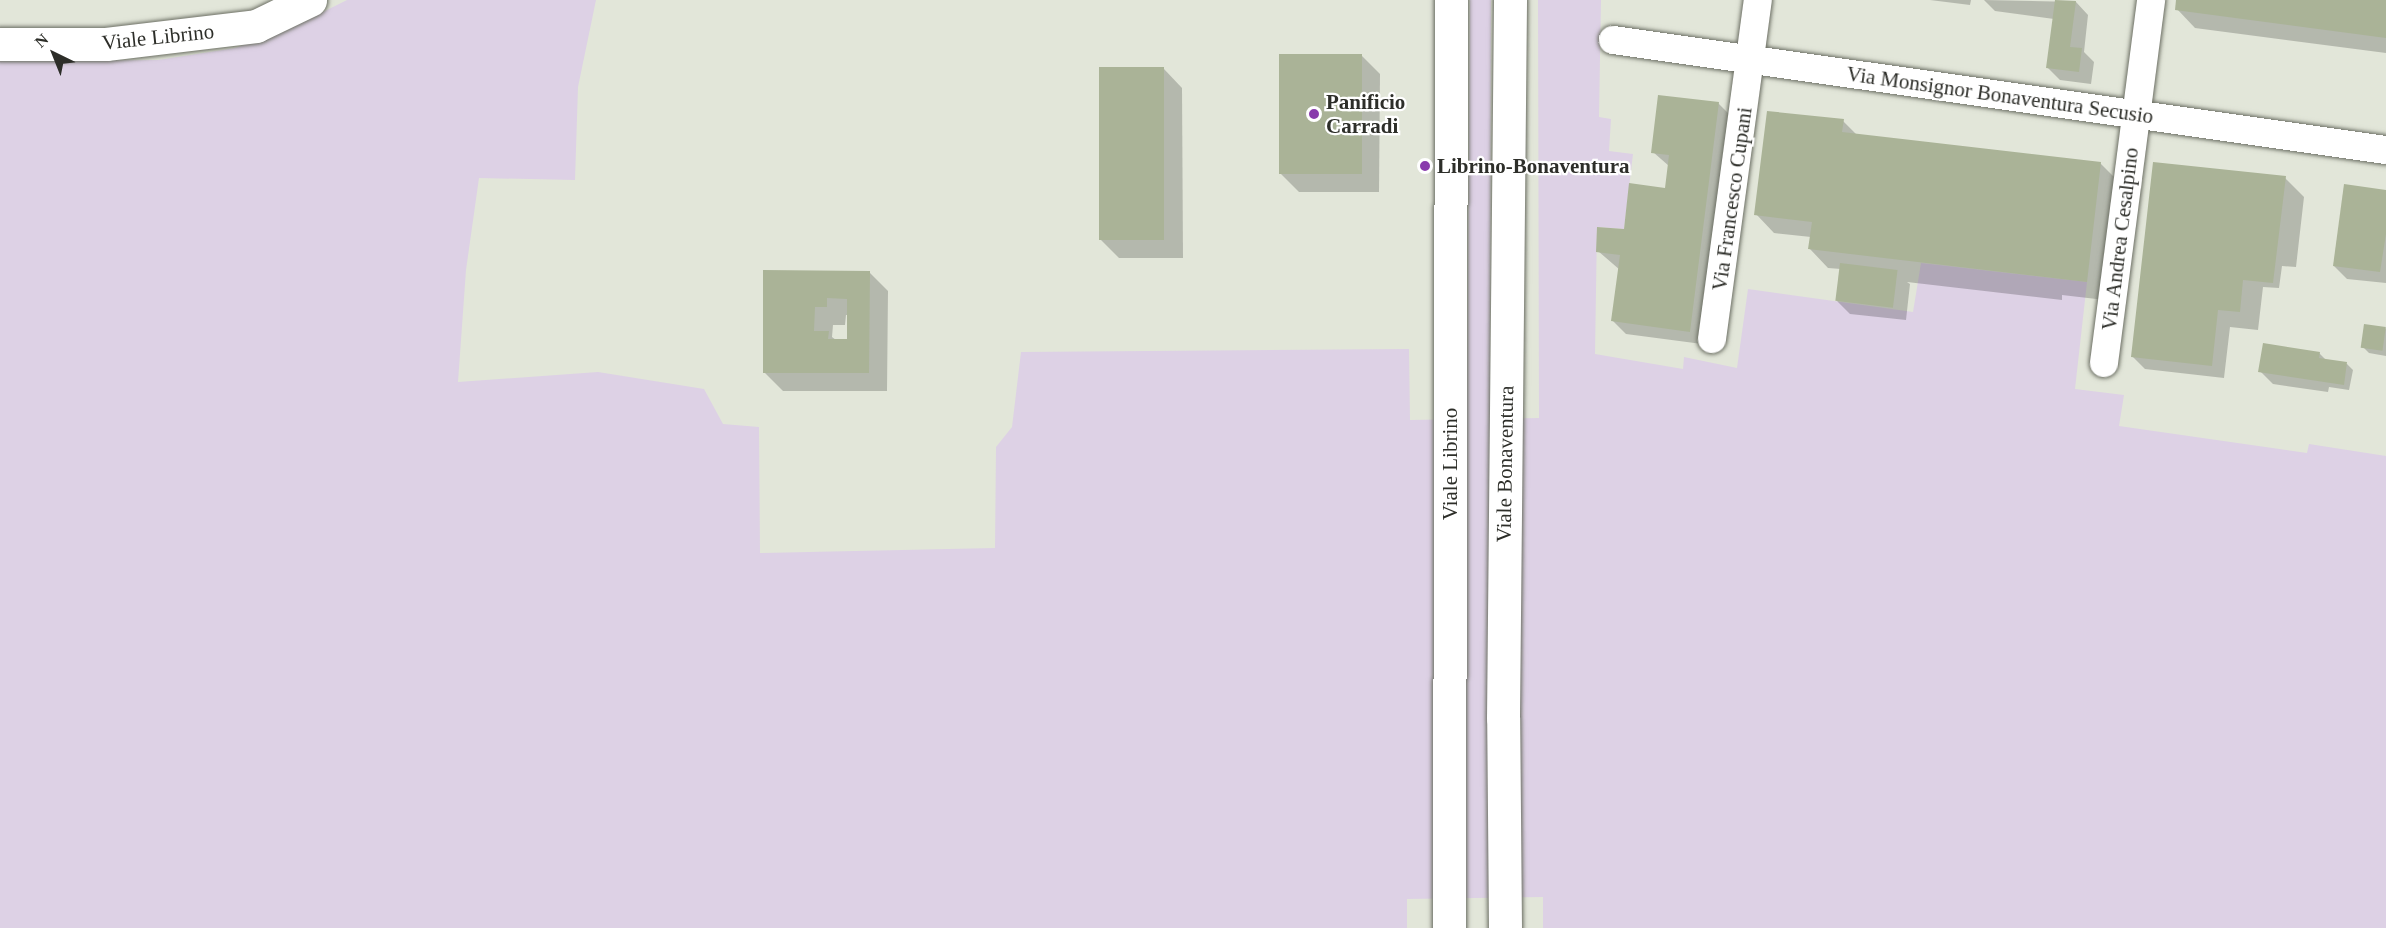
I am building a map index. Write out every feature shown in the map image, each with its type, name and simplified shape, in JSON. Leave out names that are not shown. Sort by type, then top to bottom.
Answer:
[{"type":"main road","name":"Viale Librino","points":[[0,44],[106,44],[256,26],[310,0]]},
{"type":"main road","name":"Viale Librino","points":[[1449,913],[1451,0]]},
{"type":"main road","name":"Viale Bonaventura","points":[[1505,913],[1503,706],[1510,0]]},
{"type":"street","name":"Via Francesco Cupani","points":[[1712,339],[1758,0]]},
{"type":"street","name":"Via Andrea Cesalpino","points":[[2104,363],[2151,0]]},
{"type":"street","name":"Via Monsignor Bonaventura Secusio","points":[[1613,40],[2386,150]]},
{"type":"shaded area","points":[[347,0],[596,0],[578,87],[575,180],[479,178],[466,270],[458,382],[598,372],[704,389],[723,424],[759,427],[760,553],[995,548],[996,447],[1012,427],[1021,352],[1409,349],[1410,420],[1467,419],[1470,0],[1491,0],[1490,419],[1539,418],[1538,0],[1601,0],[1599,117],[1611,119],[1609,151],[1633,154],[1624,229],[1597,227],[1595,354],[1683,369],[1684,357],[1737,368],[1748,289],[1913,312],[1921,263],[2087,282],[2075,389],[2124,395],[2119,426],[2307,453],[2309,444],[2386,456],[2386,928],[1543,928],[1543,897],[1407,899],[1407,928],[0,928],[0,61],[158,60],[235,48],[295,26]]},
{"type":"building","points":[[2055,0],[2076,1],[2070,47],[2082,48],[2079,72],[2046,68]]},
{"type":"building","points":[[2176,0],[2386,0],[2386,38],[2175,10]]},
{"type":"building","points":[[1279,54],[1362,54],[1362,174],[1279,174]]},
{"type":"building","points":[[1099,67],[1164,67],[1164,240],[1099,240]]},
{"type":"building","points":[[1658,95],[1719,102],[1690,332],[1611,321],[1620,255],[1596,252],[1597,227],[1624,229],[1629,183],[1665,188],[1669,155],[1651,153]]},
{"type":"building","points":[[1767,111],[1844,119],[1842,132],[2101,162],[2087,282],[1808,249],[1812,222],[1754,215]]},
{"type":"building","points":[[2153,162],[2286,176],[2273,283],[2243,280],[2240,312],[2218,310],[2212,366],[2131,357]]},
{"type":"building","points":[[2344,184],[2386,190],[2386,234],[2380,272],[2333,266]]},
{"type":"building","points":[[1840,263],[1898,270],[1893,308],[1835,301]]},
{"type":"building","points":[[763,270],[870,271],[869,373],[763,373]],"holes":[[[827,298],[847,299],[847,339],[828,339],[829,331],[814,331],[815,307],[827,307]]]},
{"type":"building","points":[[2364,324],[2386,327],[2382,351],[2361,348]]},
{"type":"building","points":[[2263,343],[2320,352],[2319,358],[2347,362],[2344,385],[2258,372]]},
{"type":"place","name":"Panificio Carradi","points":[[1314,114]]},
{"type":"place","name":"Librino-Bonaventura","points":[[1425,166]]}]
